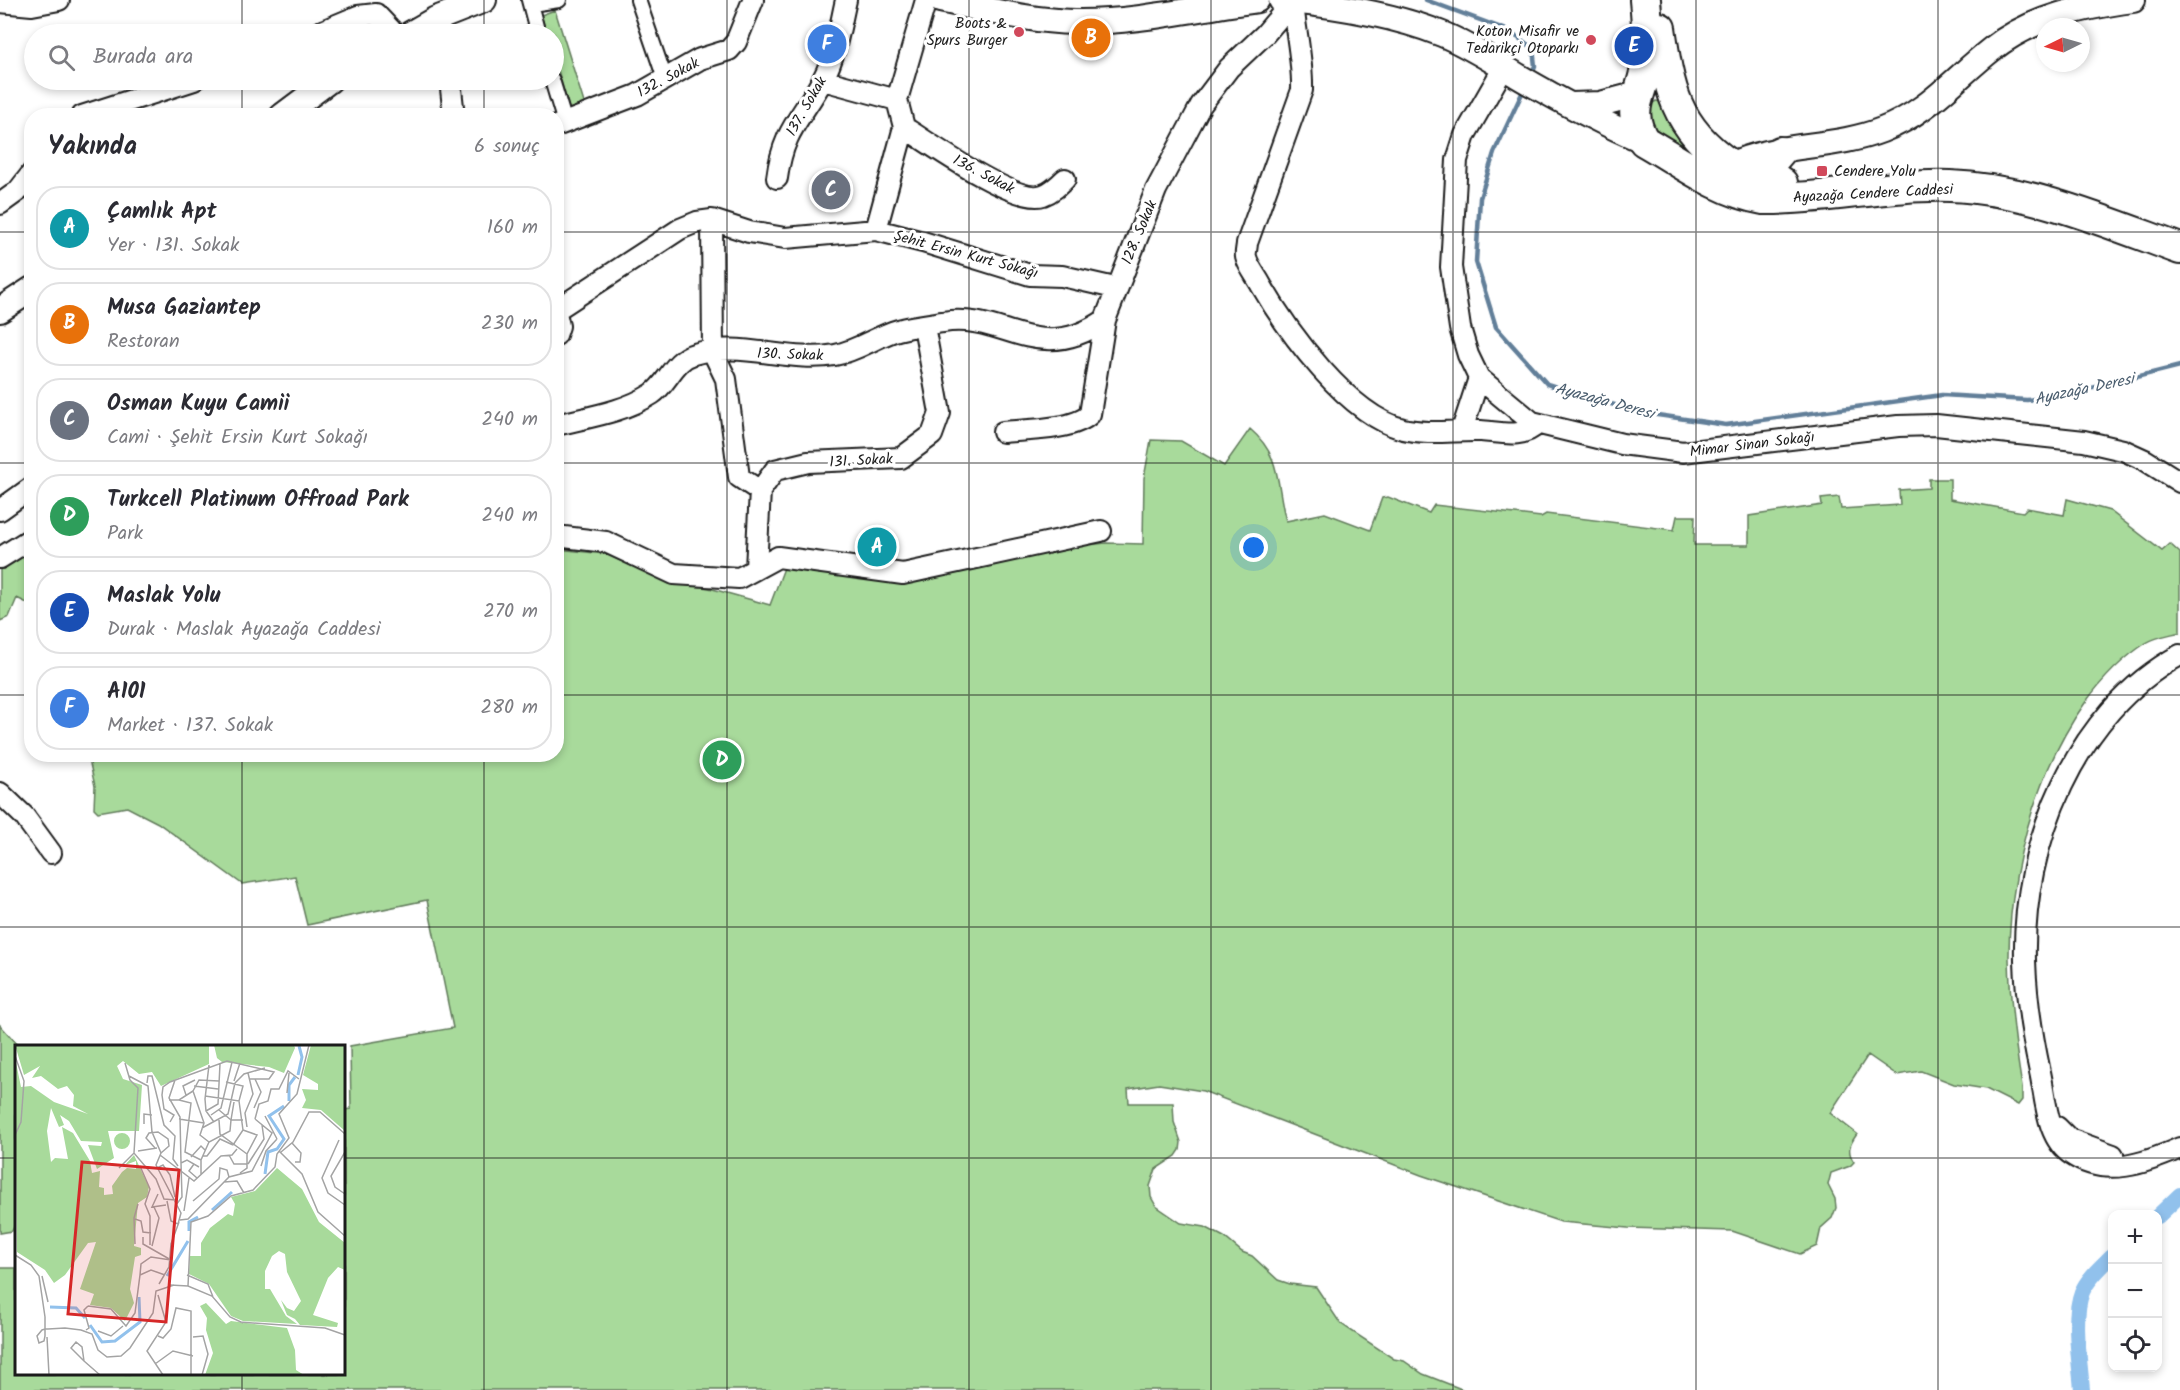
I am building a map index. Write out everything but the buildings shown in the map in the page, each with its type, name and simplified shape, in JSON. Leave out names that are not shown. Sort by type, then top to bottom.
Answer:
[{"type":"main road","points":[[1644,141],[1634,115],[1647,59],[1645,0]]},
{"type":"main road","points":[[1657,0],[1664,52],[1676,104]]},
{"type":"main road","points":[[1638,94],[1645,88],[1658,89],[1667,93],[1676,104]]},
{"type":"main road","name":"Ayazağa Cendere Caddesi","points":[[1676,104],[1718,171],[1745,196],[1762,199],[1950,186],[2013,194],[2063,207],[2180,249]]},
{"type":"main road","name":"Ayazağa Cendere Caddesi","points":[[1644,141],[1718,171],[1762,182],[1854,180],[1952,172],[2015,180],[2061,190],[2180,232]]},
{"type":"main road","points":[[1780,152],[1768,166],[1769,174],[1782,183]]},
{"type":"street","points":[[0,2],[32,5],[59,0]]},
{"type":"street","points":[[436,20],[454,0]]},
{"type":"street","points":[[436,20],[484,0]]},
{"type":"street","points":[[536,24],[530,2],[559,0]]},
{"type":"street","points":[[638,0],[665,79]]},
{"type":"street","name":"132. Sokak","points":[[564,124],[628,99],[700,59],[729,50],[736,42],[753,0]]},
{"type":"street","name":"137. Sokak","points":[[777,178],[782,149],[794,123],[823,80],[836,44],[846,0]]},
{"type":"street","points":[[876,230],[904,127],[897,99],[926,0]]},
{"type":"street","points":[[940,0],[1013,14],[1075,22],[1112,20],[1257,0]]},
{"type":"street","points":[[1718,171],[1745,158],[1880,131],[1931,103],[1992,49],[2016,33],[2041,21],[2074,11],[2133,0]]},
{"type":"street","points":[[1537,424],[1532,430],[1514,434],[1462,430],[1434,433],[1402,429],[1374,416],[1325,374],[1294,338],[1246,257],[1251,228],[1302,90],[1303,68],[1287,1],[1339,8],[1418,25],[1469,47],[1595,120],[1644,141]]},
{"type":"street","name":"128. Sokak","points":[[1003,432],[1067,424],[1084,420],[1090,414],[1105,320],[1115,288],[1156,190],[1201,105],[1229,68],[1265,34],[1287,1]]},
{"type":"street","points":[[339,24],[358,16],[376,14],[386,24]]},
{"type":"street","name":"Mimar Sinan Sokağı","points":[[1512,72],[1465,135],[1456,170],[1451,267],[1455,300],[1468,355],[1479,378],[1537,424],[1622,444],[1683,452],[1898,426],[1936,425],[2022,433],[2113,448],[2145,460],[2180,482]]},
{"type":"street","points":[[823,80],[897,99]]},
{"type":"street","points":[[107,108],[163,90]]},
{"type":"street","points":[[293,108],[317,90]]},
{"type":"street","points":[[306,108],[329,90]]},
{"type":"street","points":[[451,90],[453,108]]},
{"type":"street","points":[[554,90],[558,108]]},
{"type":"street","points":[[1572,105],[1600,104],[1638,94]]},
{"type":"street","name":"136. Sokak","points":[[904,127],[971,170],[1028,197],[1042,196],[1065,178]]},
{"type":"street","points":[[1698,138],[1731,150],[1780,152]]},
{"type":"street","points":[[0,204],[18,191],[24,183]]},
{"type":"street","points":[[564,307],[680,229],[697,222],[712,220],[713,352],[726,379],[739,477],[760,491],[756,568]]},
{"type":"street","name":"Şehit Ersin Kurt Sokağı","points":[[712,220],[749,232],[785,238],[876,230],[1030,275],[1062,276],[1115,288]]},
{"type":"street","points":[[0,310],[24,294]]},
{"type":"street","name":"130. Sokak","points":[[564,423],[630,405],[654,393],[677,365],[693,354],[713,352],[809,357],[837,355],[898,330],[970,320],[1036,340],[1056,339],[1091,329],[1105,320]]},
{"type":"street","name":"131. Sokak","points":[[760,491],[775,470],[808,462],[901,458],[932,435],[940,413],[924,326]]},
{"type":"street","points":[[1462,430],[1479,378]]},
{"type":"street","points":[[0,510],[24,493]]},
{"type":"street","points":[[564,537],[606,542],[674,574],[739,578],[778,557],[903,573],[1101,531]]},
{"type":"street","points":[[0,558],[24,543]]},
{"type":"street","points":[[2180,655],[2144,677],[2091,737],[2069,768],[2042,841],[2032,880],[2025,958],[2034,1044],[2049,1118],[2055,1136],[2073,1156],[2109,1167],[2140,1164],[2180,1148]]},
{"type":"street","points":[[0,793],[24,816],[51,853]]},
{"type":"street","points":[[2049,1118],[2069,1138],[2099,1151],[2121,1157],[2150,1153],[2180,1140]]},
{"type":"green space","points":[[555,10],[559,24],[544,24],[541,15]]},
{"type":"green space","points":[[564,39],[585,106],[570,111],[564,90]]},
{"type":"green space","points":[[1656,101],[1662,102],[1711,160],[1663,146],[1640,111]]},
{"type":"green space","points":[[1250,429],[1260,439],[1273,460],[1286,521],[1325,513],[1370,530],[1382,498],[1388,497],[1429,513],[1434,505],[1541,517],[1546,514],[1674,530],[1677,516],[1695,516],[1694,545],[1749,545],[1749,516],[1822,505],[1821,499],[1839,497],[1841,509],[1900,505],[1899,490],[1929,488],[1929,479],[1950,479],[1950,499],[2023,512],[2027,508],[2064,515],[2067,499],[2110,511],[2162,551],[2170,544],[2180,553],[2180,632],[2146,643],[2113,670],[2085,703],[2061,742],[2042,784],[2027,829],[2017,873],[2011,917],[2009,959],[2010,991],[2022,1100],[2018,1105],[1986,1089],[1954,1084],[1921,1071],[1897,1075],[1868,1055],[1830,1113],[1857,1134],[1850,1147],[1850,1154],[1854,1162],[1850,1166],[1831,1173],[1828,1185],[1835,1199],[1836,1208],[1832,1218],[1821,1228],[1817,1246],[1800,1254],[1732,1231],[1628,1228],[1561,1222],[1421,1175],[1203,1091],[1159,1084],[1128,1089],[1129,1103],[1173,1103],[1174,1122],[1181,1142],[1180,1150],[1176,1156],[1156,1169],[1150,1186],[1151,1197],[1156,1206],[1181,1223],[1205,1227],[1224,1237],[1242,1252],[1252,1256],[1278,1280],[1316,1287],[1340,1323],[1347,1328],[1394,1359],[1404,1361],[1423,1374],[1464,1390],[0,1390],[0,1268],[15,1268],[15,1375],[345,1375],[345,1110],[351,1109],[350,1046],[453,1028],[427,900],[307,925],[295,876],[242,884],[158,823],[127,807],[98,812],[94,808],[95,786],[90,762],[564,762],[564,550],[605,554],[669,582],[709,588],[770,605],[784,568],[896,579],[1061,548],[1106,543],[1143,544],[1144,478],[1151,440],[1181,441],[1224,466]]},
{"type":"green space","points":[[24,550],[24,602],[17,598],[9,617],[0,621],[0,566]]},
{"type":"green space","points":[[0,1025],[18,1045],[15,1045],[15,1225],[12,1231],[0,1233]]},
{"type":"waterway","name":"Ayazağa Deresi","points":[[1426,0],[1507,30],[1533,48],[1535,66],[1530,76]]},
{"type":"waterway","name":"Ayazağa Deresi","points":[[1524,89],[1494,153],[1480,198],[1476,262],[1496,327],[1547,384],[1637,412],[1726,425],[1942,395],[2027,400],[2060,396],[2180,366]]},
{"type":"waterway","name":"Ayazağa Deresi","points":[[2162,1212],[2180,1195]]},
{"type":"waterway","name":"Ayazağa Deresi","points":[[2082,1390],[2078,1340],[2079,1302],[2088,1282],[2108,1260]]},
{"type":"place","name":"Boots & Spurs Burger","points":[[1019,32]]},
{"type":"place","name":"Musa Gaziantep","points":[[1091,38]]},
{"type":"place","name":"Koton Misafir ve Tedarikçi Otoparkı","points":[[1591,40]]},
{"type":"place","name":"A101","points":[[827,44]]},
{"type":"place","name":"Maslak Yolu","points":[[1634,46]]},
{"type":"place","name":"Cendere Yolu","points":[[1822,171]]},
{"type":"place","name":"Osman Kuyu Camii","points":[[831,190]]},
{"type":"place","name":"Çamlık Apt","points":[[877,547]]},
{"type":"place","name":"Turkcell Platinum Offroad Park","points":[[722,760]]}]
